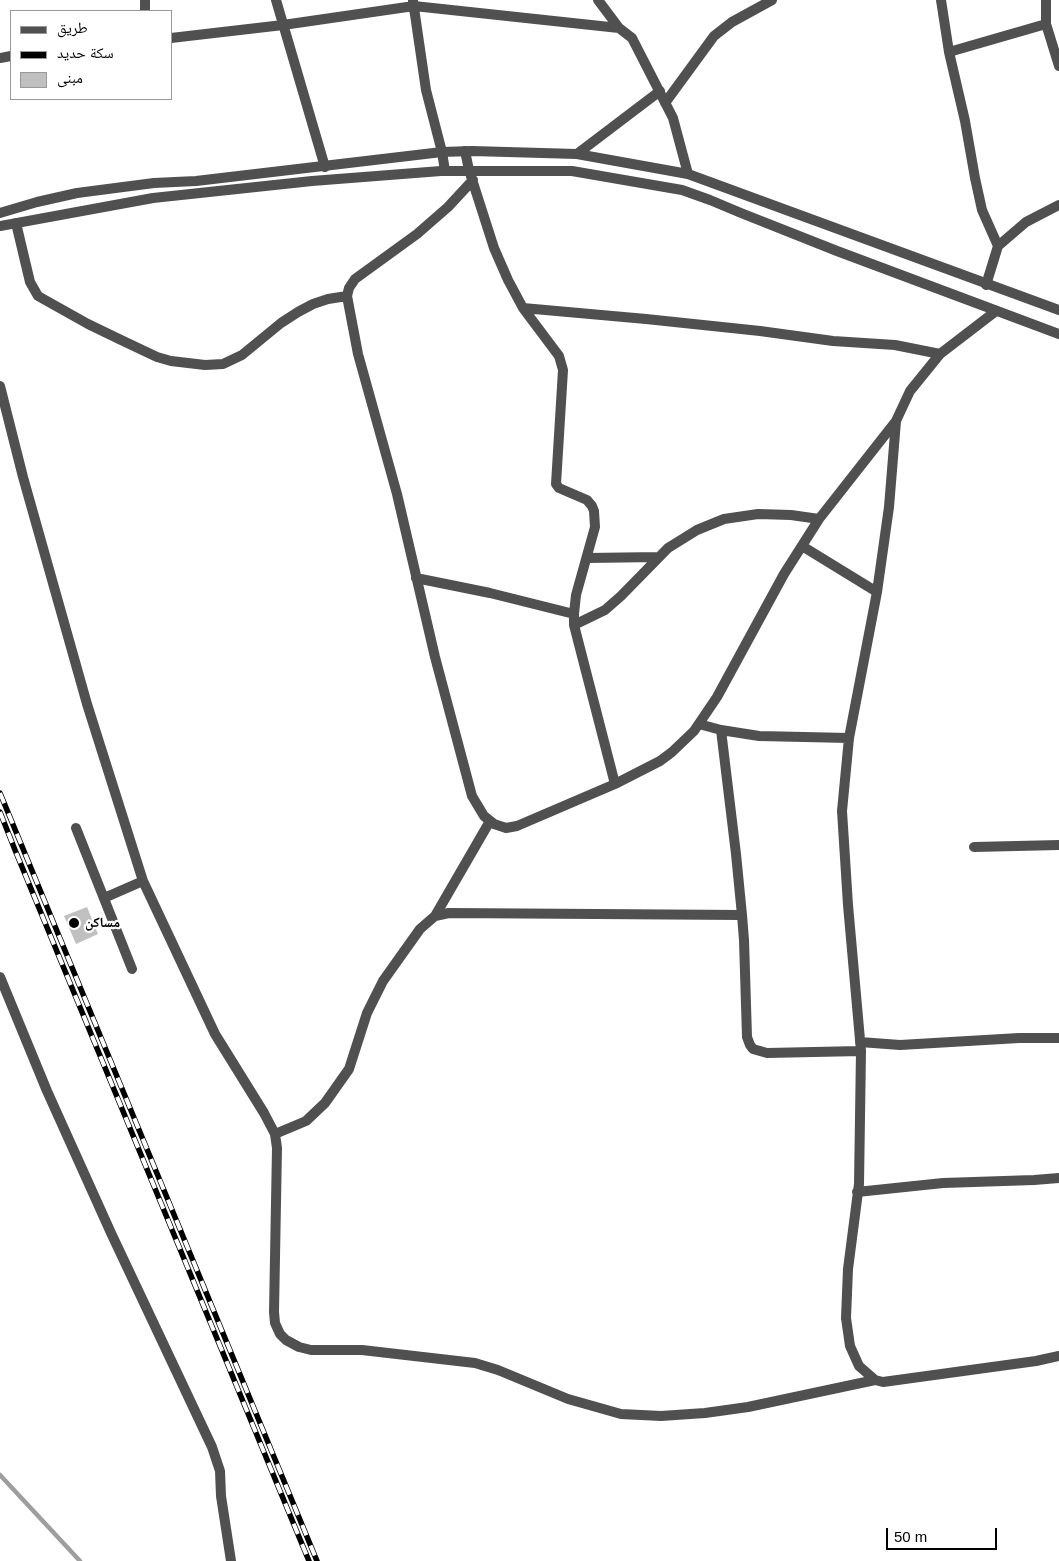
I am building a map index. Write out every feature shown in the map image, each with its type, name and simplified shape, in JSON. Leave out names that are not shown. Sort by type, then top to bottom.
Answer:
[{"type":"street","points":[[276,0],[325,167]]},
{"type":"street","points":[[598,0],[619,28],[632,38],[660,91],[673,118],[688,174]]},
{"type":"street","points":[[665,103],[714,36],[732,22],[772,0]]},
{"type":"street","points":[[941,0],[949,52],[965,121],[982,210],[998,246]]},
{"type":"street","points":[[1046,0],[1046,24],[1059,66]]},
{"type":"street","points":[[414,3],[426,90],[445,171]]},
{"type":"street","points":[[172,38],[284,25],[414,3],[619,28]]},
{"type":"street","points":[[949,52],[1046,24]]},
{"type":"street","points":[[577,154],[660,91]]},
{"type":"street","points":[[465,151],[494,248],[523,308],[561,362],[563,378],[556,484],[559,488],[585,499],[592,506],[595,527],[576,595],[574,625],[616,784]]},
{"type":"street","points":[[0,213],[77,193],[154,183],[196,181],[325,167],[442,152],[577,154],[688,174],[986,285],[1059,310]]},
{"type":"street","points":[[0,226],[153,198],[312,180],[445,171],[471,175],[572,171],[682,190],[828,248],[1059,334]]},
{"type":"street","points":[[471,175],[448,208],[417,234],[355,279],[349,288],[347,296],[358,354],[397,494],[434,657],[472,796],[479,810],[490,821],[506,828],[513,827],[616,784],[660,761],[694,732],[730,675],[784,574],[818,519],[896,422],[910,391],[940,354],[996,311]]},
{"type":"street","points":[[986,285],[998,246],[1026,222],[1059,205]]},
{"type":"street","points":[[16,223],[30,282],[38,296],[118,340],[171,361],[205,365],[223,364],[242,355],[281,323],[298,312],[328,299],[347,296]]},
{"type":"street","points":[[523,308],[760,331],[833,341],[895,345],[940,354]]},
{"type":"street","points":[[0,386],[22,477],[87,704],[143,882],[215,1034],[275,1134],[277,1148],[274,1312],[275,1324],[280,1334],[286,1340],[298,1347],[311,1350],[362,1350],[475,1363],[498,1370],[568,1400],[621,1414],[653,1416],[705,1413],[748,1407],[875,1380],[883,1382],[1036,1361],[1059,1356]]},
{"type":"street","points":[[875,1380],[861,1368],[856,1359],[850,1346],[846,1318],[848,1269],[858,1192],[860,1047],[842,811],[849,738],[877,592],[889,507],[896,422]]},
{"type":"street","points":[[574,625],[605,610],[668,548],[697,530],[724,519],[758,514],[791,515],[818,519]]},
{"type":"street","points":[[802,546],[877,592]]},
{"type":"street","points":[[587,558],[659,557]]},
{"type":"street","points":[[416,578],[490,593],[574,614]]},
{"type":"street","points":[[699,724],[721,730],[759,736],[849,738]]},
{"type":"street","points":[[721,730],[742,915],[747,1037],[753,1050],[776,1053],[1019,1038],[1059,1038]]},
{"type":"street","points":[[275,1134],[306,1121],[325,1103],[349,1069],[367,1013],[383,981],[420,928],[435,916],[490,821]]},
{"type":"street","points":[[76,828],[132,969]]},
{"type":"street","points":[[974,847],[1059,846]]},
{"type":"street","points":[[104,898],[143,882]]},
{"type":"street","points":[[435,916],[449,913],[742,915]]},
{"type":"street","points":[[0,977],[47,1091],[83,1171],[212,1448],[220,1471],[221,1496],[231,1561]]},
{"type":"street","points":[[858,1192],[943,1183],[1059,1178]]},
{"type":"building","points":[[87,907],[98,934],[76,944],[64,916]]},
{"type":"waterway","points":[[0,1475],[80,1561]]},
{"type":"railway","points":[[0,793],[317,1561]]},
{"type":"railway","points":[[0,812],[309,1561]]},
{"type":"place","name":"مساكن","points":[[74,923]]}]
